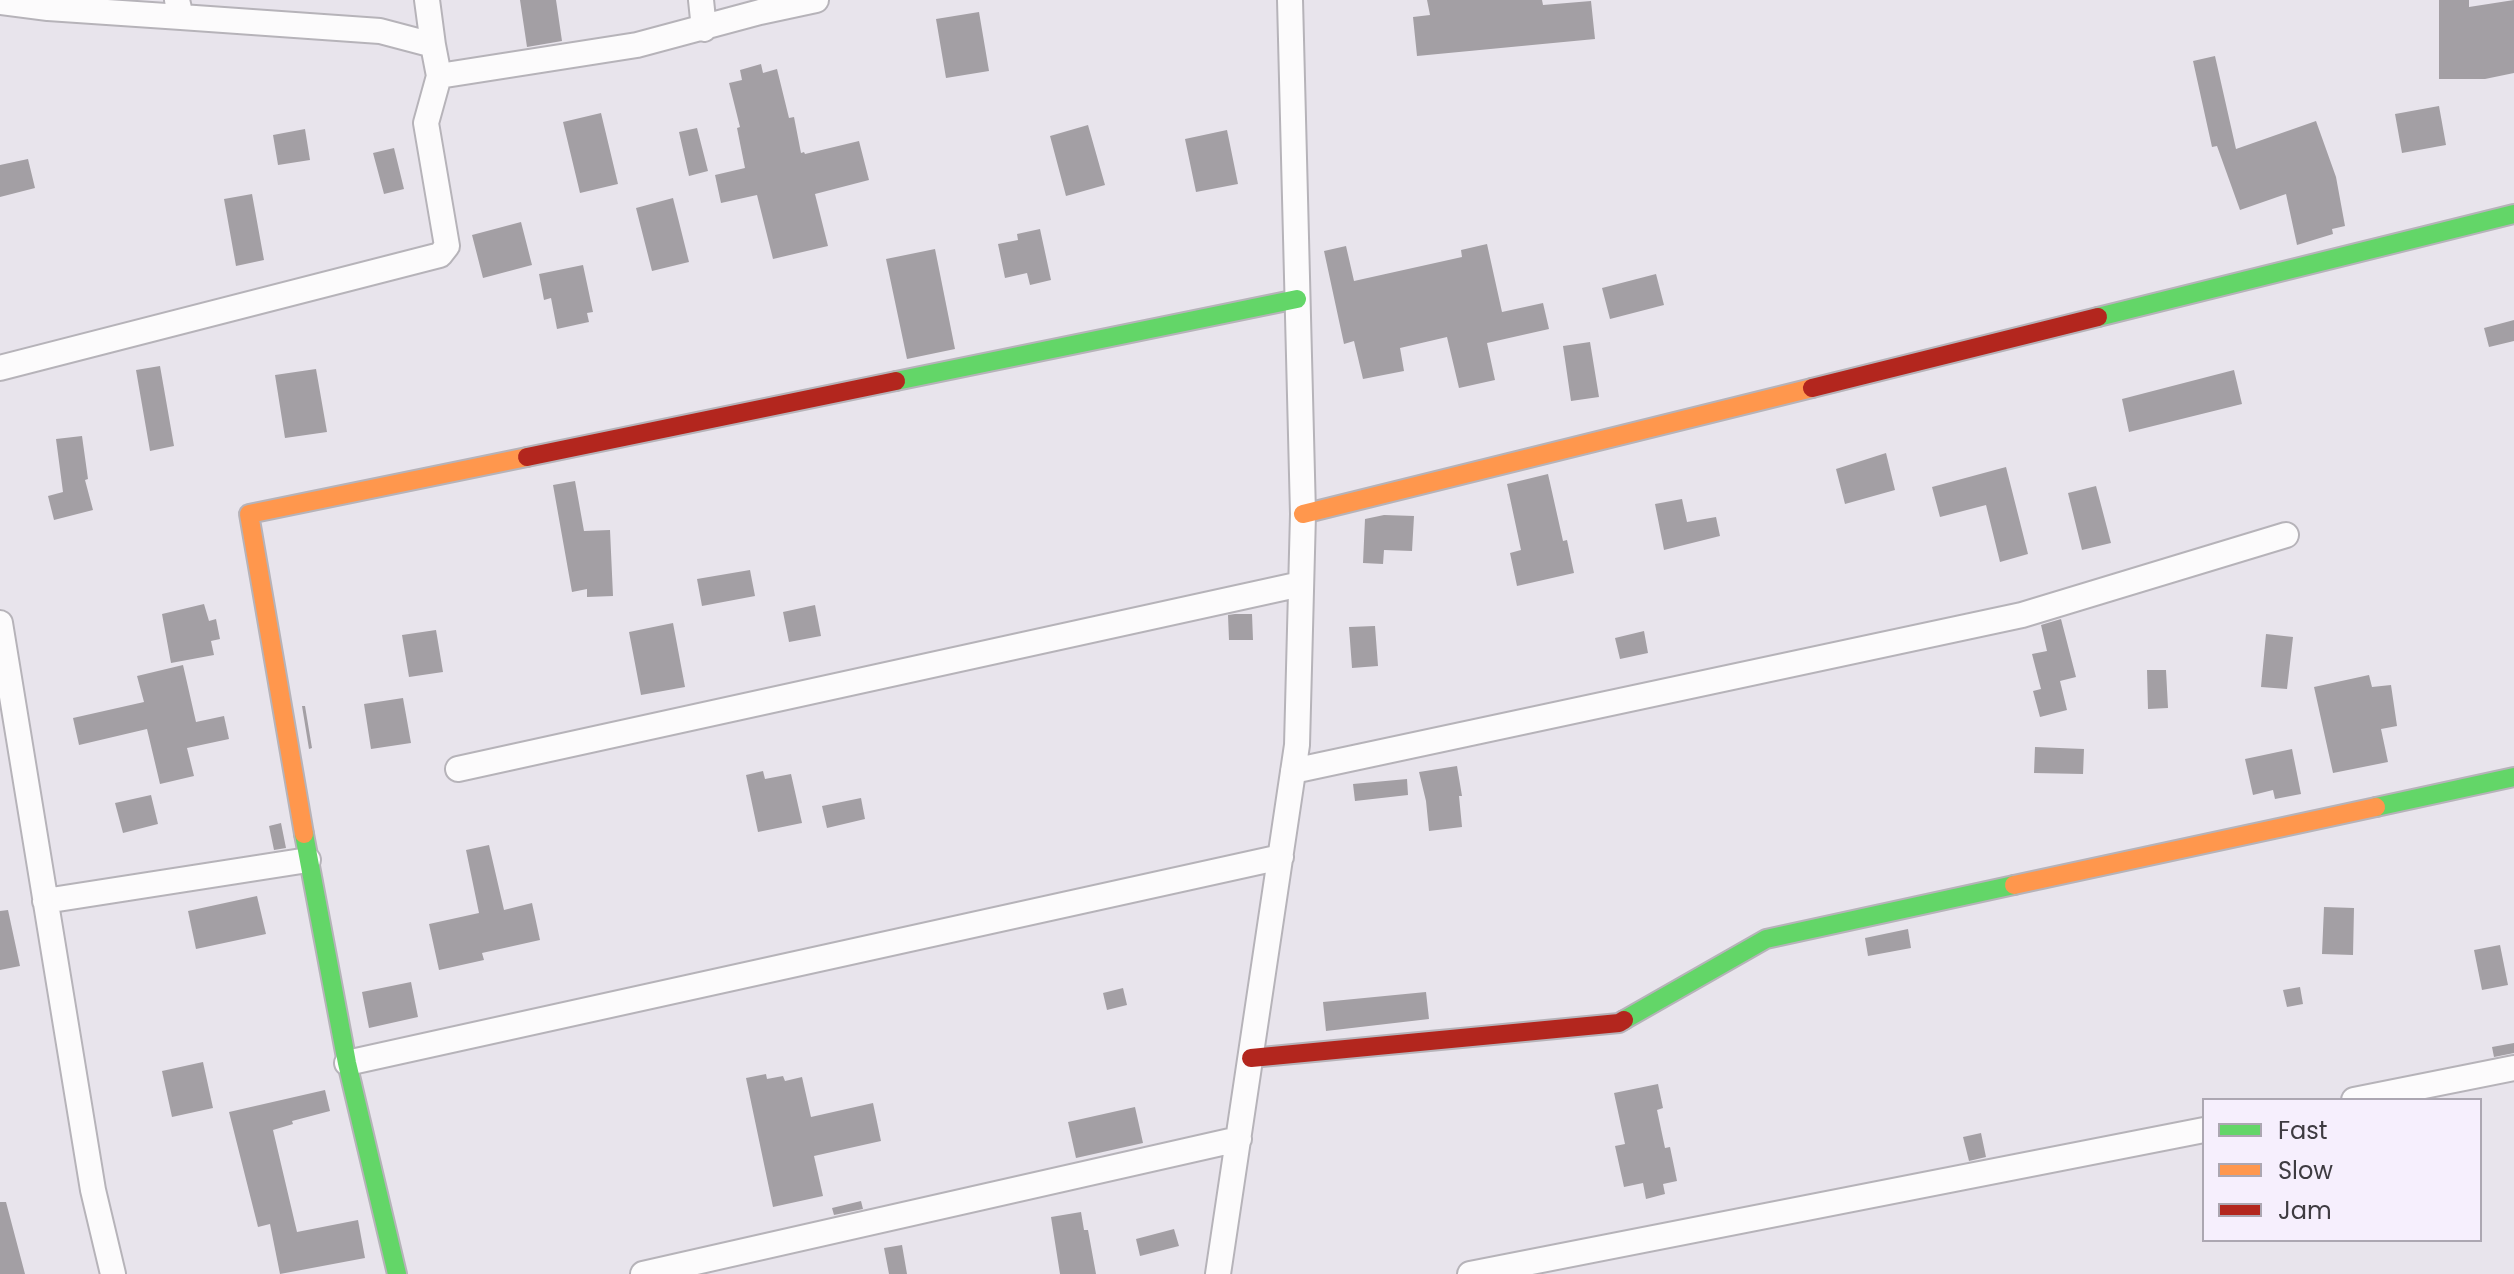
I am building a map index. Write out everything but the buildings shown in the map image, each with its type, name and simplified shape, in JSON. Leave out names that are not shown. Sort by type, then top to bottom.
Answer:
[{"type":"street","points":[[0,368],[440,255],[447,246],[447,237],[434,181],[426,123],[439,76],[427,0]]},
{"type":"street","points":[[701,0],[704,29]]},
{"type":"street","points":[[439,76],[624,48],[816,0]]},
{"type":"street","points":[[1218,1274],[1297,745],[1303,514],[1290,0]]},
{"type":"street","points":[[0,2],[48,8],[179,8],[380,31],[433,45]]},
{"type":"street","points":[[1303,514],[2514,214]]},
{"type":"street","points":[[397,1274],[347,1063],[308,860],[249,514],[1297,299]]},
{"type":"street","points":[[1293,771],[2022,615],[2286,535]]},
{"type":"street","points":[[458,769],[1301,584]]},
{"type":"street","points":[[0,623],[93,1190],[113,1274]]},
{"type":"street","points":[[1251,1058],[1619,1023],[1766,939],[2514,777]]},
{"type":"street","points":[[347,1063],[1281,857]]},
{"type":"street","points":[[45,901],[308,860]]},
{"type":"street","points":[[2364,1098],[2514,1068]]},
{"type":"street","points":[[1470,1274],[2202,1130]]},
{"type":"street","points":[[643,1274],[1239,1139]]},
{"type":"traffic: fast","points":[[2098,317],[2514,214]]},
{"type":"traffic: fast","points":[[896,381],[1297,299]]},
{"type":"traffic: fast","points":[[2376,807],[2514,777]]},
{"type":"traffic: fast","points":[[304,834],[347,1063],[397,1274]]},
{"type":"traffic: fast","points":[[1624,1020],[1766,939],[2014,885]]},
{"type":"traffic: slow","points":[[1303,514],[1812,388]]},
{"type":"traffic: slow","points":[[304,834],[249,514],[527,457]]},
{"type":"traffic: slow","points":[[2014,885],[2376,807]]},
{"type":"traffic: jam","points":[[1812,388],[2098,317]]},
{"type":"traffic: jam","points":[[527,457],[896,381]]},
{"type":"traffic: jam","points":[[1251,1058],[1619,1023],[1624,1020]]}]
